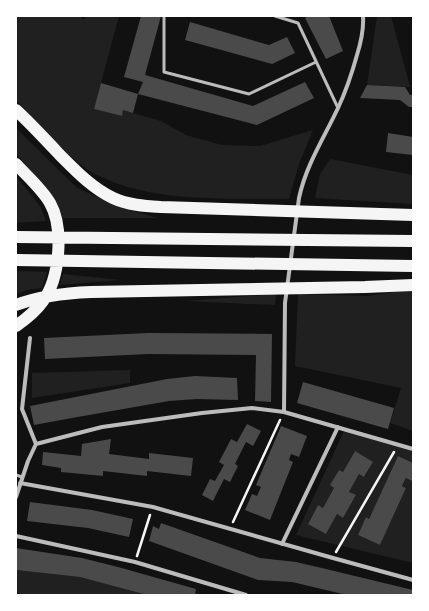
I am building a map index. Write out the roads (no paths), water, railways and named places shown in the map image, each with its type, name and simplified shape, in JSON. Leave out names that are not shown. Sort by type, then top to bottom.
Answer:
[{"type":"highway","points":[[16,110],[81,176],[103,193],[126,203],[141,206],[161,207],[413,215]]},
{"type":"highway","points":[[16,164],[50,204],[57,224],[58,243],[58,262],[53,282],[44,301],[16,326]]},
{"type":"highway","points":[[16,237],[413,241]]},
{"type":"highway","points":[[16,260],[413,266]]},
{"type":"highway","points":[[16,305],[31,299],[65,293],[365,287],[413,284]]},
{"type":"street","points":[[284,412],[285,303],[299,198],[303,181],[314,154],[338,108],[353,70],[364,29],[363,16]]},
{"type":"street","points":[[16,497],[22,477],[36,444],[22,409],[30,338]]},
{"type":"street","points":[[36,444],[102,427],[194,414],[252,408],[284,412],[413,449]]},
{"type":"street","points":[[282,544],[338,427]]},
{"type":"street","points":[[20,483],[153,506],[282,544],[413,580]]},
{"type":"street","points":[[16,536],[135,562],[246,595]]},
{"type":"lane","points":[[164,16],[164,72],[249,94],[316,62]]},
{"type":"lane","points":[[275,16],[298,22],[338,108]]},
{"type":"lane","points":[[16,475],[22,477]]}]
